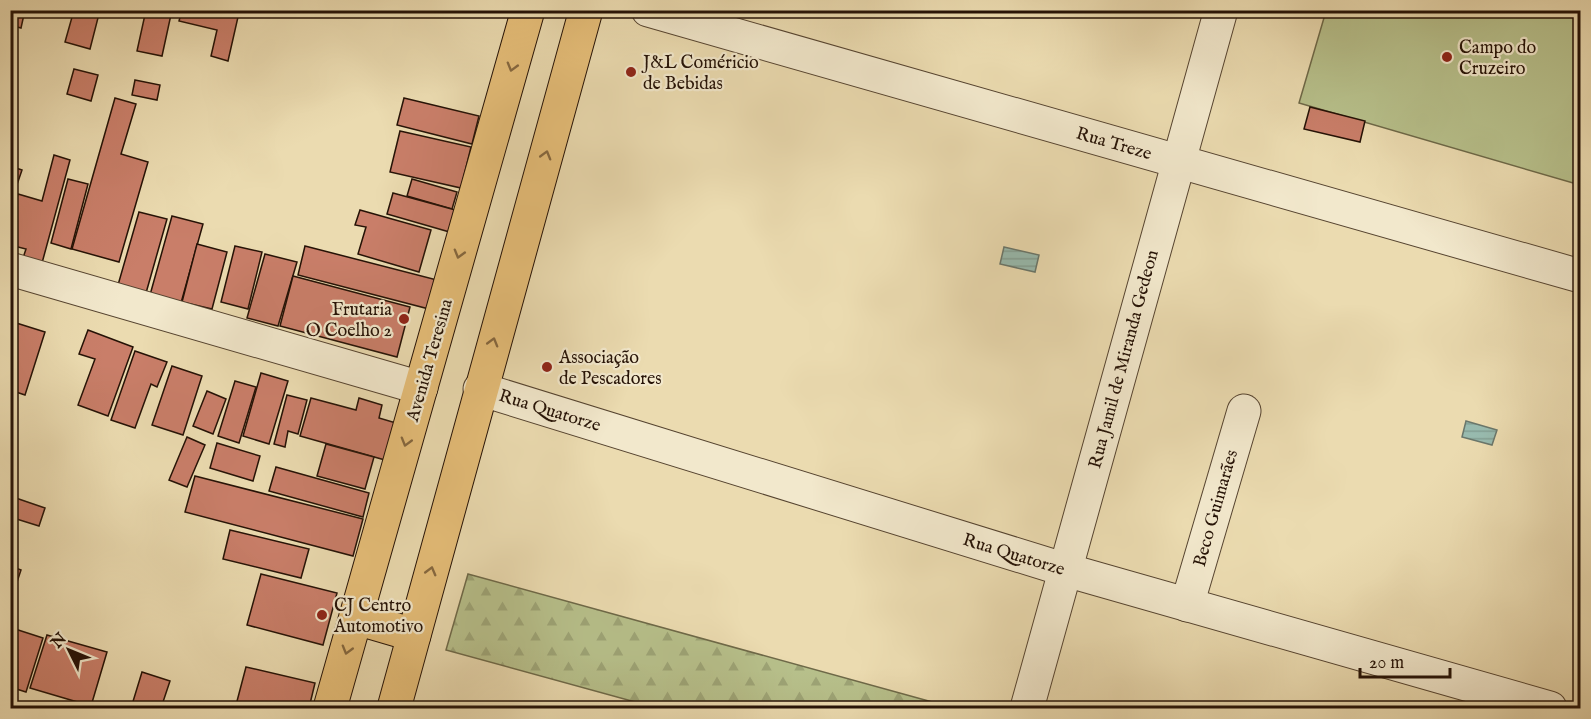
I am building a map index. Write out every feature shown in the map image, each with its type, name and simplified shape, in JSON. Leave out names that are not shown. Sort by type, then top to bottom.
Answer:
[{"type":"main road","name":"Avenida Teresina","points":[[330,708],[528,10]]},
{"type":"main road","points":[[394,708],[586,10]]},
{"type":"main road","points":[[356,618],[414,635]]},
{"type":"street","name":"Rua Treze","points":[[648,10],[1581,276]]},
{"type":"street","name":"Rua Jamil de Miranda Gedeon","points":[[1027,708],[1221,10]]},
{"type":"street","points":[[10,269],[421,388]]},
{"type":"street","name":"Rua Quatorze","points":[[480,389],[1066,570],[1550,708]]},
{"type":"street","name":"Beco Guimarães","points":[[1186,604],[1244,411]]},
{"type":"green space","name":"Campo do Cruzeiro","points":[[1326,11],[1580,11],[1580,185],[1299,103]]},
{"type":"green space","points":[[468,574],[954,708],[657,708],[446,650]]},
{"type":"water","points":[[1004,247],[1039,255],[1035,272],[1000,264]]},
{"type":"water","points":[[1466,421],[1497,430],[1492,445],[1462,437]]},
{"type":"building","points":[[10,10],[25,10],[21,28],[10,25]]},
{"type":"building","points":[[74,10],[100,10],[90,49],[65,42]]},
{"type":"building","points":[[146,10],[172,10],[162,56],[137,51]]},
{"type":"building","points":[[182,10],[225,10],[225,13],[238,17],[228,61],[211,56],[217,30],[179,21]]},
{"type":"building","points":[[74,69],[98,75],[91,101],[67,94]]},
{"type":"building","points":[[135,80],[160,85],[157,100],[132,95]]},
{"type":"building","points":[[115,98],[136,104],[121,154],[148,162],[119,262],[72,249]]},
{"type":"building","points":[[404,98],[479,116],[472,144],[397,125]]},
{"type":"building","points":[[1310,107],[1365,121],[1360,142],[1304,129]]},
{"type":"building","points":[[400,131],[471,147],[461,188],[390,172]]},
{"type":"building","points":[[54,155],[70,160],[42,263],[23,258],[26,249],[10,245],[10,221],[18,194],[42,201]]},
{"type":"building","points":[[10,166],[22,170],[10,205]]},
{"type":"building","points":[[68,179],[88,184],[71,249],[51,243]]},
{"type":"building","points":[[412,179],[457,192],[452,209],[407,196]]},
{"type":"building","points":[[393,193],[459,211],[453,233],[387,214]]},
{"type":"building","points":[[360,210],[431,230],[419,272],[358,254],[366,227],[355,225]]},
{"type":"building","points":[[139,212],[167,219],[146,293],[118,285]]},
{"type":"building","points":[[172,216],[203,224],[181,303],[150,295]]},
{"type":"building","points":[[197,244],[227,252],[212,309],[182,302]]},
{"type":"building","points":[[235,246],[262,252],[248,309],[221,302]]},
{"type":"building","points":[[305,246],[437,280],[429,309],[298,275]]},
{"type":"building","points":[[265,254],[297,262],[278,326],[247,318]]},
{"type":"building","points":[[293,276],[410,307],[397,357],[280,326]]},
{"type":"building","points":[[10,321],[45,332],[25,395],[10,390],[15,373],[10,372]]},
{"type":"building","points":[[88,330],[133,347],[108,416],[78,405],[95,359],[79,354]]},
{"type":"building","points":[[135,351],[167,362],[157,387],[151,384],[135,428],[111,420]]},
{"type":"building","points":[[172,366],[202,376],[183,435],[152,425]]},
{"type":"building","points":[[261,373],[288,381],[269,444],[243,436]]},
{"type":"building","points":[[235,381],[256,387],[239,443],[218,436]]},
{"type":"building","points":[[207,391],[226,399],[213,434],[193,426]]},
{"type":"building","points":[[287,395],[307,400],[298,434],[288,431],[285,447],[274,444]]},
{"type":"building","points":[[311,398],[356,410],[359,398],[382,405],[379,418],[396,423],[385,460],[300,436]]},
{"type":"building","points":[[187,437],[205,445],[187,487],[169,480]]},
{"type":"building","points":[[217,443],[260,456],[253,481],[210,468]]},
{"type":"building","points":[[326,444],[374,457],[365,489],[317,476]]},
{"type":"building","points":[[276,467],[369,493],[363,517],[269,491]]},
{"type":"building","points":[[195,476],[363,519],[353,556],[185,512]]},
{"type":"building","points":[[10,496],[45,508],[39,526],[10,517]]},
{"type":"building","points":[[230,530],[309,549],[301,578],[223,559]]},
{"type":"building","points":[[10,566],[21,570],[10,603]]},
{"type":"building","points":[[261,574],[337,593],[323,645],[247,625]]},
{"type":"building","points":[[12,628],[43,638],[26,692],[10,687]]},
{"type":"building","points":[[47,635],[107,652],[91,706],[30,688]]},
{"type":"building","points":[[246,667],[315,683],[309,708],[251,708],[236,705]]},
{"type":"building","points":[[142,672],[170,681],[161,708],[131,708]]},
{"type":"place","name":"Campo do Cruzeiro","points":[[1447,57]]},
{"type":"place","name":"J&L Coméricio de Bebidas","points":[[631,72]]},
{"type":"place","name":"Frutaria O Coelho 2","points":[[404,319]]},
{"type":"place","name":"Associação de Pescadores","points":[[547,367]]},
{"type":"place","name":"CJ Centro Automotivo","points":[[322,615]]}]
